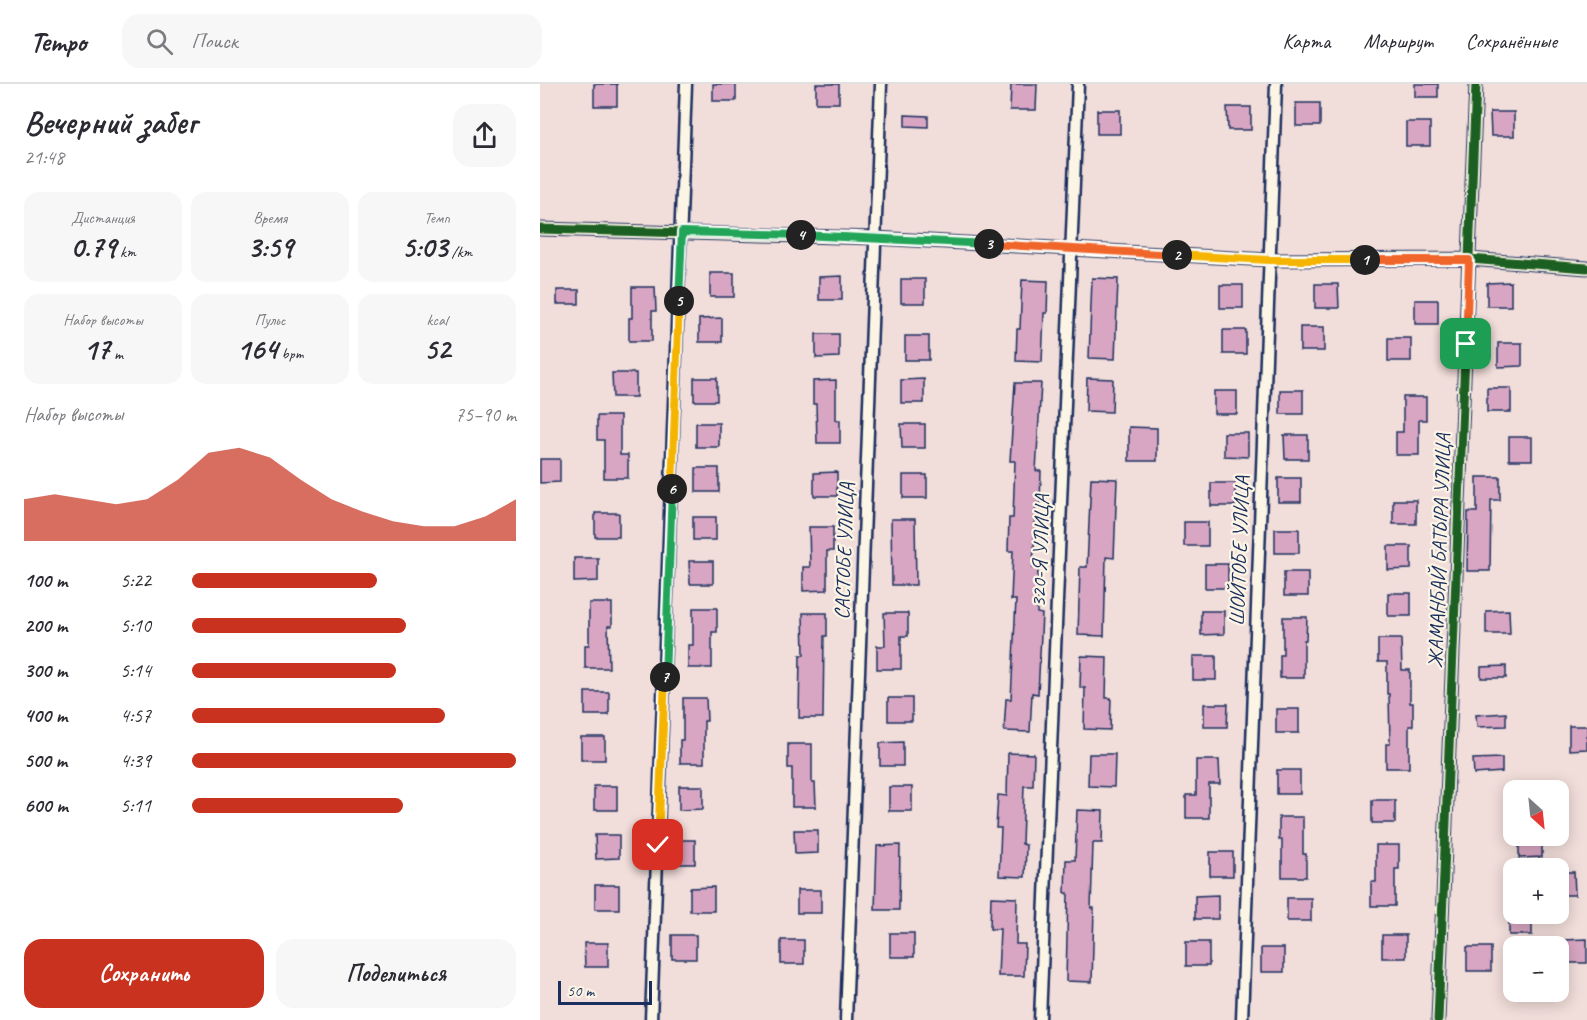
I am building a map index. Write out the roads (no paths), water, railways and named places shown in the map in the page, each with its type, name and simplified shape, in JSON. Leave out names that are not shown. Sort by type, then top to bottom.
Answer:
[{"type":"street","points":[[651,1020],[686,84]]},
{"type":"street","name":"САСТОБЕ УЛИЦА","points":[[846,1020],[881,84]]},
{"type":"street","name":"320-Я УЛИЦА","points":[[1040,1020],[1078,84]]},
{"type":"street","name":"ШОЙТОБЕ УЛИЦА","points":[[1242,1020],[1276,84]]},
{"type":"street","name":"ЖАМАНБАЙ БАТЫРА УЛИЦА","points":[[1438,1020],[1476,84]]},
{"type":"street","points":[[540,230],[875,238],[1269,260],[1469,260],[1587,268]]}]
